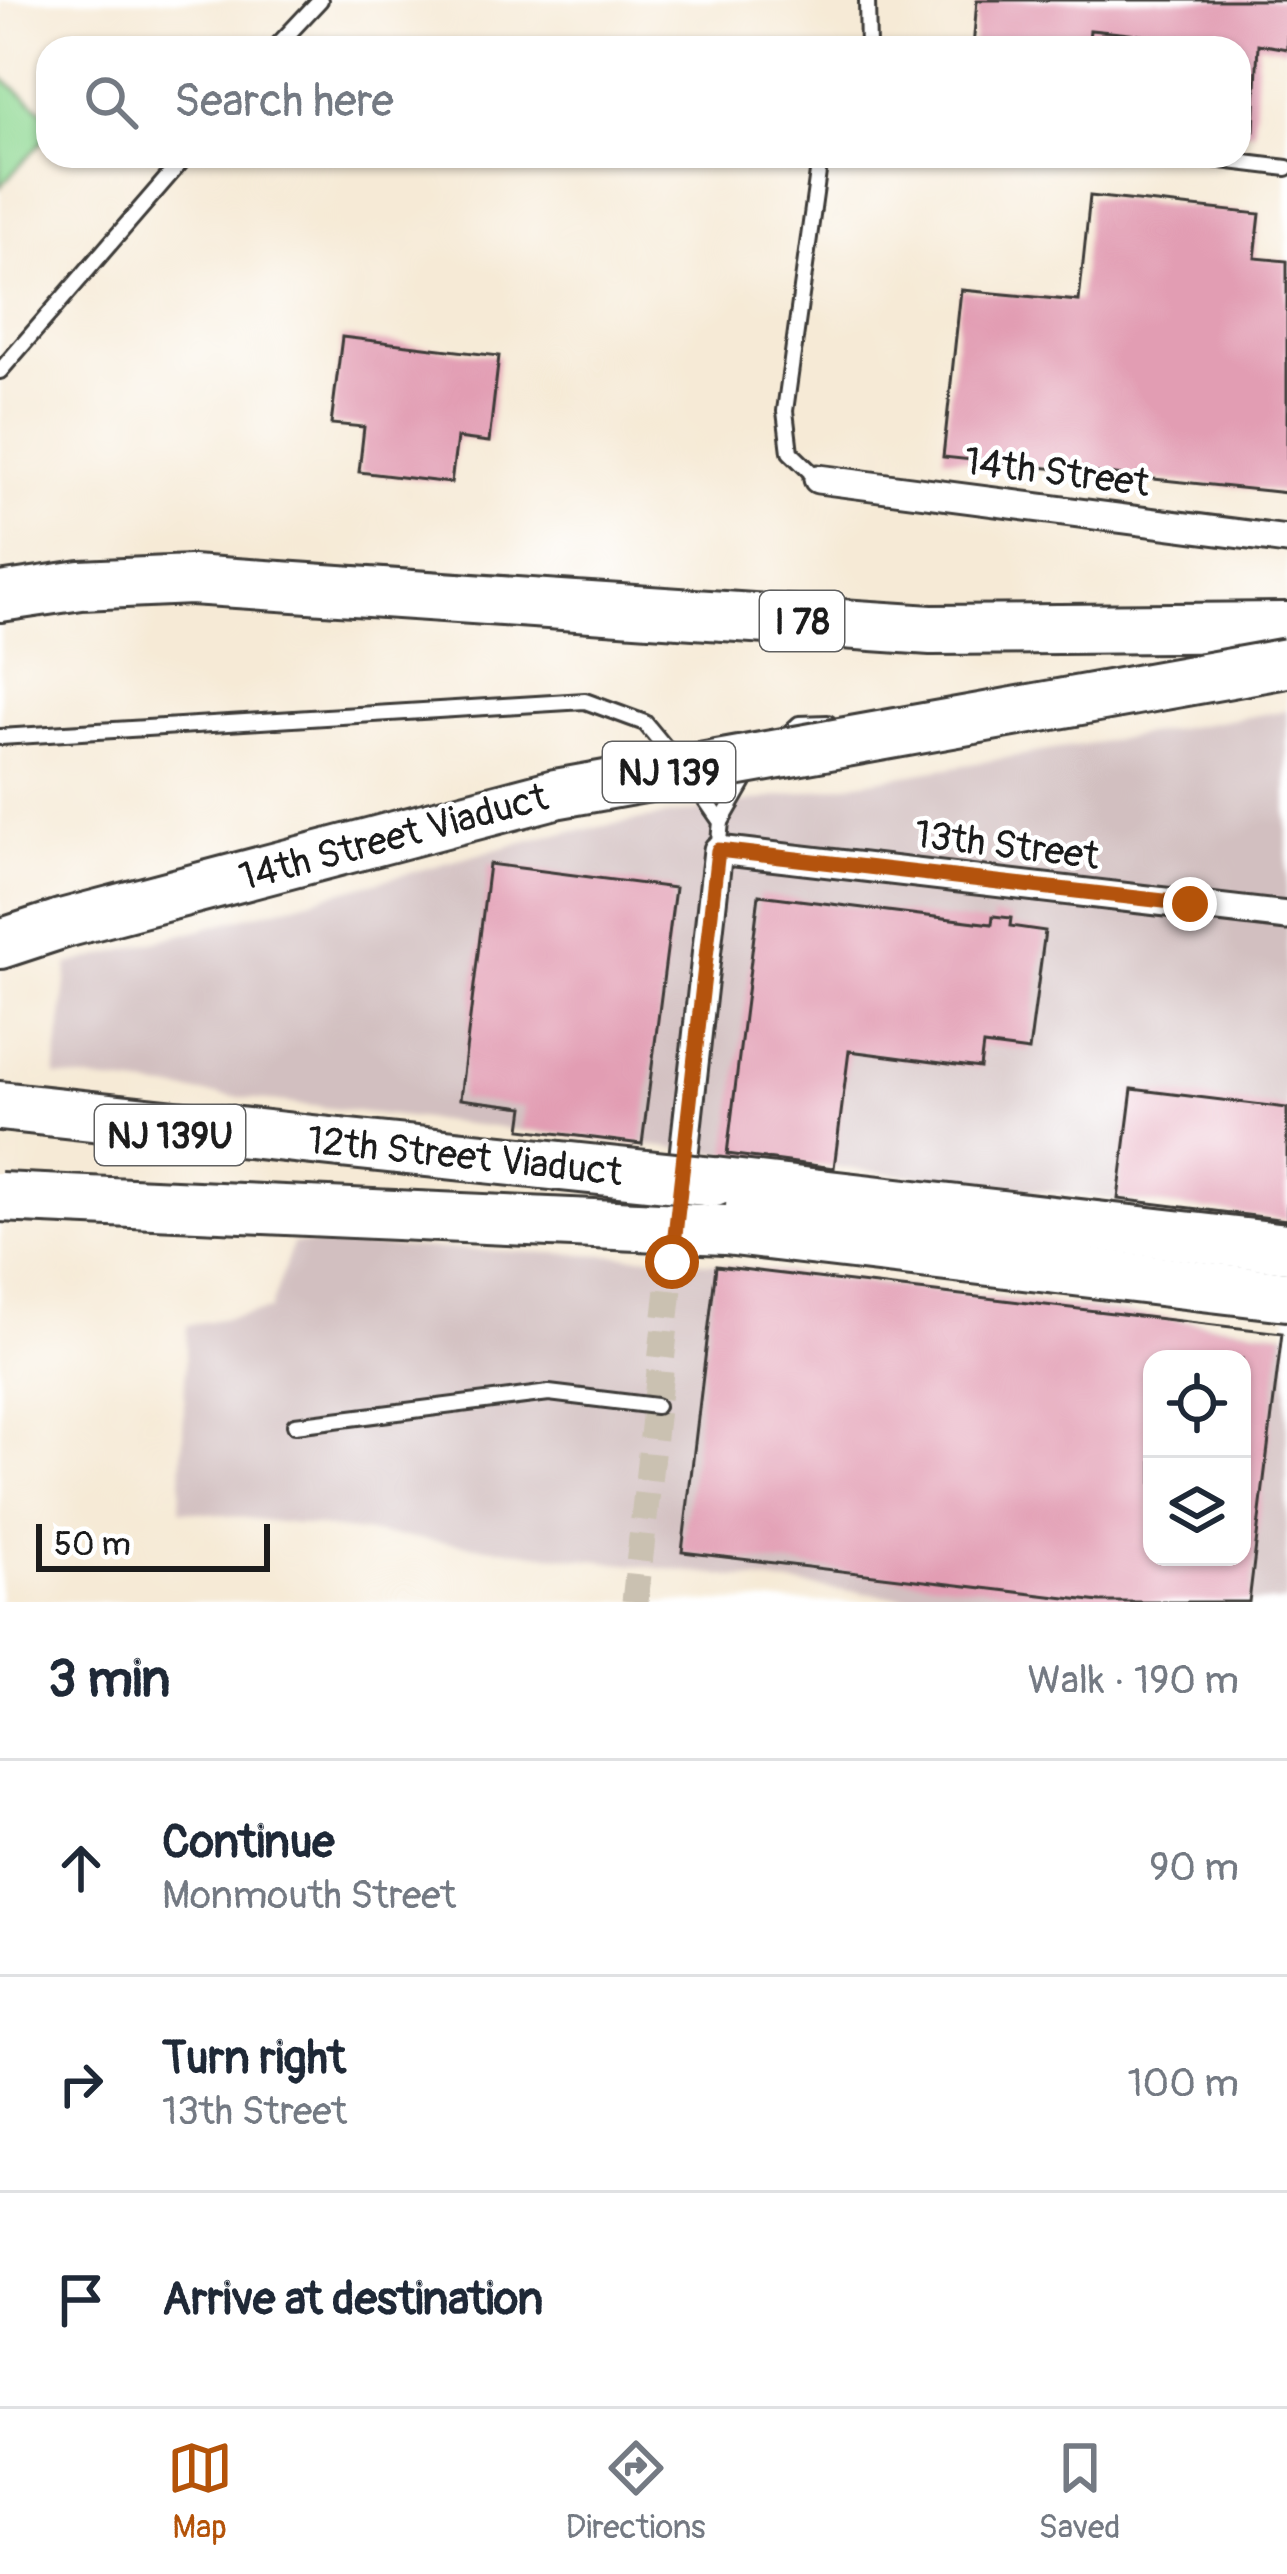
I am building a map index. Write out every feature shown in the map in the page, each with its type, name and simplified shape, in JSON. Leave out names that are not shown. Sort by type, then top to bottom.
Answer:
[{"type":"highway","name":"I 78","points":[[0,597],[119,582],[211,580],[931,630],[1287,627]]},
{"type":"highway","name":"14th Street Viaduct","points":[[0,940],[555,794],[1287,663]]},
{"type":"highway","name":"12th Street Viaduct","points":[[0,1106],[1287,1248]]},
{"type":"highway","name":"NJ 139U","points":[[0,1126],[340,1143]]},
{"type":"highway","points":[[0,1197],[650,1223],[1287,1296]]},
{"type":"street","name":"14th Street","points":[[818,479],[1287,540]]},
{"type":"street","name":"13th Street","points":[[720,836],[1287,916]]},
{"type":"street","points":[[672,1262],[720,836]]},
{"type":"lane","points":[[286,36],[320,0]]},
{"type":"lane","points":[[868,0],[868,36]]},
{"type":"lane","points":[[1251,164],[1287,168]]},
{"type":"lane","points":[[0,371],[176,168]]},
{"type":"lane","points":[[818,479],[790,452],[785,411],[819,168]]},
{"type":"lane","points":[[0,737],[585,700],[645,723],[720,836]]},
{"type":"lane","points":[[863,721],[906,719]]},
{"type":"lane","points":[[720,836],[749,771],[799,724],[842,722]]},
{"type":"lane","points":[[295,1425],[549,1393],[656,1406]]},
{"type":"shaded area","points":[[1287,710],[1287,1220],[55,1076],[68,965],[546,836]]},
{"type":"shaded area","points":[[293,1243],[660,1257],[1287,1332],[1287,1602],[939,1602],[180,1510],[187,1325],[270,1310]]},
{"type":"green space","points":[[0,76],[36,105],[36,148],[0,187]]},
{"type":"building","points":[[977,0],[1287,0],[1287,49],[1258,44],[1254,131],[1251,36],[1150,36],[1090,30],[1089,36],[974,36]]},
{"type":"building","points":[[1090,196],[1260,214],[1255,258],[1287,261],[1287,493],[943,457],[961,290],[1079,301]]},
{"type":"building","points":[[342,337],[499,356],[489,442],[457,438],[451,483],[359,472],[364,427],[331,424]]},
{"type":"building","points":[[489,864],[675,888],[642,1144],[521,1129],[524,1107],[460,1099]]},
{"type":"building","points":[[759,895],[992,924],[993,916],[1011,918],[1010,926],[1045,931],[1029,1051],[983,1045],[980,1068],[849,1051],[834,1168],[727,1154]]},
{"type":"building","points":[[1132,1089],[1287,1108],[1287,1220],[1118,1199]]},
{"type":"building","points":[[716,1266],[1282,1333],[1249,1602],[1100,1602],[682,1552]]},
{"type":"tunnel","points":[[635,1602],[672,1261]]},
{"type":"route","points":[[672,1262],[718,850],[1190,904]]}]
